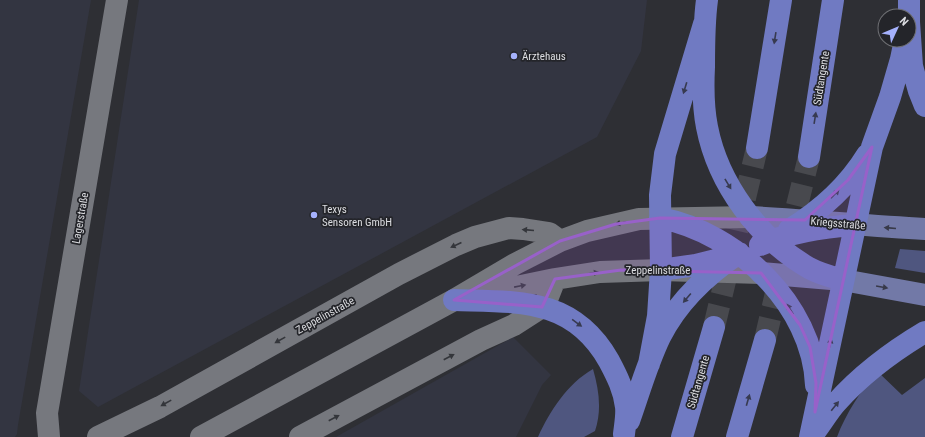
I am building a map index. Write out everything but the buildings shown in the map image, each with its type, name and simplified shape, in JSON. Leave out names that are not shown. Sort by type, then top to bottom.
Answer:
[{"type":"highway","points":[[707,0],[704,24],[703,95],[707,127],[712,149],[722,174],[750,217],[771,240],[810,268],[843,280]]},
{"type":"highway","points":[[757,148],[781,0]]},
{"type":"highway","name":"Südtangente","points":[[809,157],[833,0]]},
{"type":"highway","points":[[649,364],[658,316],[661,270],[660,195],[665,154],[704,24]]},
{"type":"highway","points":[[811,437],[872,147],[890,97],[903,48]]},
{"type":"highway","points":[[911,48],[912,66],[925,106]]},
{"type":"highway","points":[[661,270],[718,260],[739,254],[771,240],[805,220],[832,198],[848,180],[872,147]]},
{"type":"highway","points":[[660,218],[677,221],[712,236],[751,263],[774,286],[788,304],[810,346],[816,383],[816,412]]},
{"type":"highway","points":[[771,240],[803,231],[827,227],[855,225]]},
{"type":"highway","points":[[624,436],[649,364],[660,337],[673,315],[692,291],[715,271],[739,254]]},
{"type":"highway","points":[[454,300],[518,303],[542,307],[575,322],[590,334],[603,350],[617,376],[624,393],[626,408],[624,436]]},
{"type":"highway","name":"Südtangente","points":[[682,437],[714,327]]},
{"type":"highway","points":[[811,437],[836,403],[856,384],[885,360],[925,332]]},
{"type":"highway","points":[[737,437],[765,340]]},
{"type":"main road","name":"Kriegsstraße","points":[[750,217],[925,229]]},
{"type":"main road","points":[[761,273],[843,280],[925,295]]},
{"type":"street","name":"Lagerstraße","points":[[48,437],[47,413],[117,0]]},
{"type":"street","name":"Zeppelinstraße","points":[[204,436],[454,300],[515,264],[560,241],[587,231],[639,219],[750,217]]},
{"type":"street","name":"Zeppelinstraße","points":[[98,437],[160,406],[398,274],[469,240],[509,228],[537,230],[560,241]]},
{"type":"street","name":"Zeppelinstraße","points":[[454,300],[555,279],[600,272],[661,270],[761,273]]},
{"type":"street","points":[[300,437],[481,340],[514,324],[542,307],[548,297],[555,279]]},
{"type":"highlighted area","points":[[872,147],[815,412],[816,383],[810,347],[800,325],[761,273],[621,270],[555,279],[542,307],[454,300],[560,241],[616,224],[660,218],[805,220],[848,180]]},
{"type":"shaded area","points":[[0,0],[91,0],[17,434],[15,437],[0,437]]},
{"type":"shaded area","points":[[139,0],[647,0],[641,51],[597,137],[98,407],[79,391]]},
{"type":"shaded area","points":[[900,249],[925,251],[925,273],[895,268]]},
{"type":"shaded area","points":[[513,337],[551,375],[542,385],[516,437],[336,437]]},
{"type":"shaded area","points":[[593,369],[599,400],[595,431],[584,437],[538,437],[554,408],[567,390]]},
{"type":"shaded area","points":[[877,371],[902,395],[925,378],[925,437],[837,437],[854,402]]},
{"type":"tunnel","points":[[714,327],[757,148]]},
{"type":"tunnel","points":[[789,238],[809,157]]},
{"type":"tunnel","points":[[765,340],[780,276]]},
{"type":"place","name":"Ärztehaus","points":[[514,56]]},
{"type":"place","name":"Texys Sensoren GmbH","points":[[314,215]]}]
